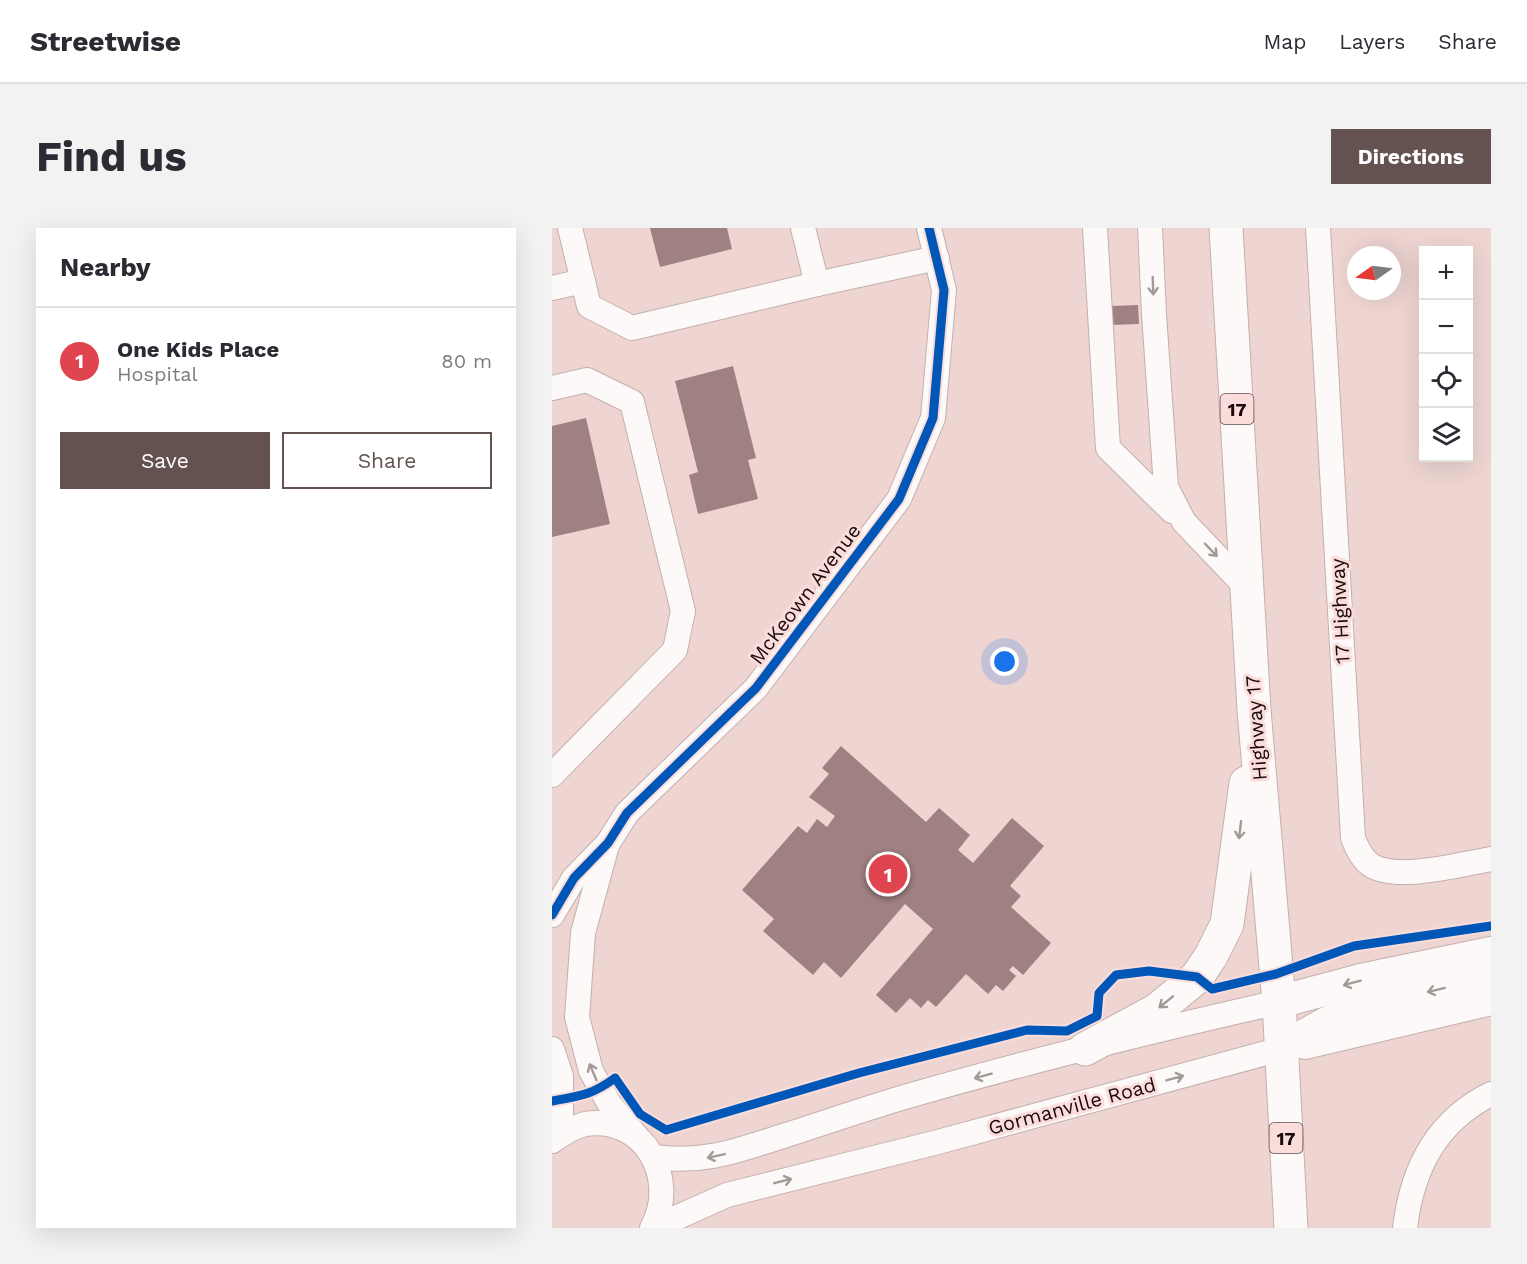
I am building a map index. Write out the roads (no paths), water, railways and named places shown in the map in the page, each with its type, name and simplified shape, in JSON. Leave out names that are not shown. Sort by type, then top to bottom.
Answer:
[{"type":"highway","name":"Highway 17","points":[[1226,228],[1254,710],[1279,1002],[1291,1228]]},
{"type":"highway","points":[[1085,1049],[1156,1010],[1197,977],[1227,924],[1254,710]]},
{"type":"highway","points":[[1281,1049],[1326,1024],[1365,1007],[1475,980],[1491,972]]},
{"type":"main road","points":[[1279,1002],[1361,980],[1491,952]]},
{"type":"main road","name":"Gormanville Road","points":[[1281,1049],[1491,999]]},
{"type":"street","points":[[570,228],[589,306],[632,328],[937,258]]},
{"type":"street","points":[[803,228],[818,284]]},
{"type":"street","name":"McKeown Avenue","points":[[552,915],[574,878],[608,843],[627,813],[756,687],[899,499],[933,418],[944,290],[929,228]]},
{"type":"street","points":[[1095,228],[1108,448],[1248,589]]},
{"type":"street","points":[[1150,228],[1166,487],[1184,522]]},
{"type":"street","name":"17 Highway","points":[[1318,228],[1353,838],[1358,851],[1367,863],[1379,869],[1396,872],[1420,871],[1491,859]]},
{"type":"street","points":[[552,288],[583,281]]},
{"type":"street","points":[[552,388],[587,380],[632,402],[683,611],[675,650],[552,775]]},
{"type":"street","name":"McKeown Avenue","points":[[608,843],[583,933],[577,1017],[591,1071],[610,1105],[654,1157]]},
{"type":"street","points":[[654,1225],[662,1199],[660,1178],[654,1157],[677,1160],[717,1156],[907,1097],[1085,1049],[1279,1002]]},
{"type":"street","points":[[552,1049],[561,1076],[561,1115],[552,1141]]},
{"type":"street","name":"Gormanville Road","points":[[654,1225],[678,1217],[689,1219],[727,1195],[938,1142],[1281,1049]]},
{"type":"street","points":[[1405,1228],[1409,1198],[1417,1172],[1430,1148],[1445,1127],[1464,1109],[1491,1094]]},
{"type":"street","points":[[552,1141],[567,1130],[576,1127],[603,1124],[621,1128],[637,1137]]},
{"type":"place","name":"One Kids Place","points":[[888,874]]}]
